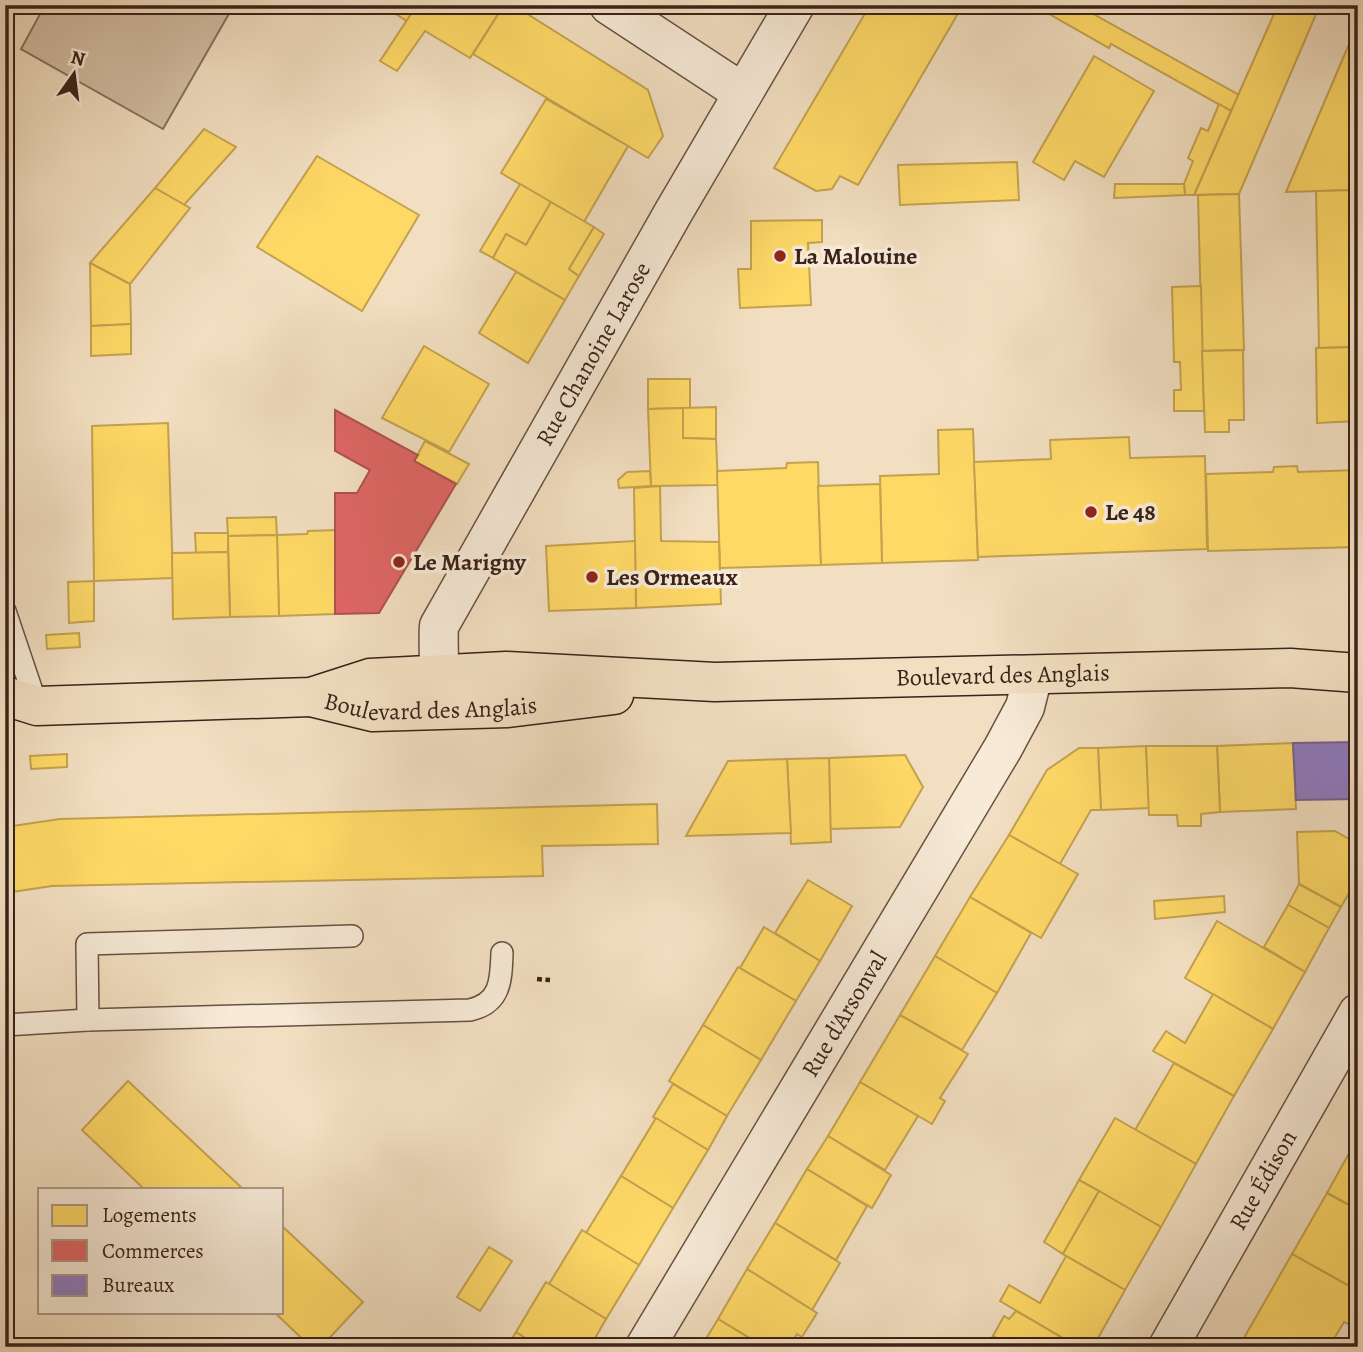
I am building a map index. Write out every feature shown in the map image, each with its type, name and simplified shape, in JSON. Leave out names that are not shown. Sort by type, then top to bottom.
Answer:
[{"type":"main road","name":"Boulevard des Anglais","points":[[1290,668],[1358,655]]},
{"type":"main road","name":"Boulevard des Anglais","points":[[16,708],[311,697],[370,678],[506,671],[715,682],[1290,668],[1358,673]]},
{"type":"main road","name":"Boulevard des Anglais","points":[[311,697],[373,712],[422,712],[508,708],[715,682]]},
{"type":"street","points":[[609,5],[743,93]]},
{"type":"street","name":"Rue Chanoine Larose","points":[[422,712],[434,698],[438,674],[439,626],[673,213],[795,5]]},
{"type":"street","name":"Rue d'Arsonval","points":[[646,1347],[1003,747],[1025,707],[1032,674]]},
{"type":"street","name":"Rue Édison","points":[[1168,1347],[1358,1013]]},
{"type":"lane","points":[[5,611],[16,708]]},
{"type":"lane","points":[[88,1020],[87,944],[352,936]]},
{"type":"lane","points":[[5,1025],[88,1020],[470,1010],[483,1007],[497,990],[502,953]]},
{"type":"shaded area","points":[[45,5],[234,5],[163,129],[21,49]]},
{"type":"building: Logements","points":[[382,5],[417,5],[407,21]]},
{"type":"building: Logements","points":[[417,5],[504,5],[470,58],[425,31],[397,71],[380,61]]},
{"type":"building: Logements","points":[[504,5],[513,5],[648,90],[663,136],[648,158],[473,54]]},
{"type":"building: Logements","points":[[870,5],[963,5],[858,185],[840,176],[832,189],[816,191],[774,168]]},
{"type":"building: Logements","points":[[1077,5],[1239,95],[1231,111],[1111,44],[1109,48],[1037,7]]},
{"type":"building: Logements","points":[[1278,5],[1320,5],[1239,194],[1194,195]]},
{"type":"building: Logements","points":[[1358,23],[1358,190],[1286,192]]},
{"type":"building: Logements","points":[[1094,56],[1154,91],[1104,177],[1075,161],[1064,180],[1033,162]]},
{"type":"building: Logements","points":[[546,99],[628,146],[584,222],[501,173]]},
{"type":"building: Logements","points":[[1219,104],[1231,111],[1194,195],[1185,195],[1184,184],[1193,161],[1188,158],[1201,128],[1208,131]]},
{"type":"building: Logements","points":[[204,129],[236,147],[184,205],[155,188]]},
{"type":"building: Logements","points":[[317,156],[419,215],[362,311],[257,247]]},
{"type":"building: Logements","points":[[1017,162],[1019,200],[900,205],[898,165]]},
{"type":"building: Logements","points":[[520,184],[551,202],[526,245],[506,234],[493,258],[480,251]]},
{"type":"building: Logements","points":[[1115,184],[1184,184],[1185,195],[1114,198]]},
{"type":"building: Logements","points":[[155,188],[190,208],[130,284],[90,263]]},
{"type":"building: Logements","points":[[1358,190],[1358,347],[1319,348],[1316,191]]},
{"type":"building: Logements","points":[[1239,194],[1244,350],[1202,351],[1198,195]]},
{"type":"building: Logements","points":[[551,202],[594,227],[569,269],[579,276],[565,300],[493,258],[506,234],[526,245]]},
{"type":"building: Logements","name":"La Malouine","points":[[822,220],[822,242],[808,243],[811,305],[740,308],[738,269],[751,269],[751,221]]},
{"type":"building: Logements","points":[[594,227],[604,234],[579,276],[569,269]]},
{"type":"building: Logements","points":[[90,263],[130,284],[131,324],[91,326]]},
{"type":"building: Logements","points":[[516,272],[565,300],[528,363],[479,333]]},
{"type":"building: Logements","points":[[1201,286],[1204,411],[1174,411],[1174,390],[1181,390],[1180,362],[1174,362],[1172,287]]},
{"type":"building: Logements","points":[[131,324],[131,354],[91,356],[91,326]]},
{"type":"building: Logements","points":[[424,346],[489,384],[449,452],[382,418]]},
{"type":"building: Logements","points":[[1358,347],[1358,421],[1317,423],[1316,348]]},
{"type":"building: Logements","points":[[1243,350],[1244,420],[1229,420],[1229,432],[1205,432],[1202,351]]},
{"type":"building: Logements","points":[[648,379],[690,379],[690,408],[648,409]]},
{"type":"building: Logements","points":[[716,407],[716,439],[683,438],[683,408]]},
{"type":"building: Logements","points":[[683,408],[683,438],[716,439],[718,485],[651,486],[648,409]]},
{"type":"building: Logements","points":[[168,423],[173,578],[94,581],[92,426]]},
{"type":"building: Logements","points":[[973,429],[978,560],[882,563],[880,476],[939,474],[938,430]]},
{"type":"building: Logements","name":"Le 48","points":[[1129,437],[1130,458],[1205,456],[1207,549],[978,557],[974,462],[1051,459],[1050,440]]},
{"type":"building: Logements","points":[[425,441],[469,464],[457,484],[414,461]]},
{"type":"building: Logements","points":[[818,462],[821,565],[720,568],[717,471],[786,468],[787,463]]},
{"type":"building: Logements","points":[[1297,466],[1298,472],[1358,470],[1358,547],[1208,551],[1206,474],[1273,472],[1274,467]]},
{"type":"building: Logements","points":[[650,471],[651,486],[619,488],[618,480],[627,472]]},
{"type":"building: Logements","points":[[880,484],[882,563],[821,565],[818,486]]},
{"type":"building: Logements","points":[[660,486],[661,541],[719,542],[721,604],[636,608],[634,488]]},
{"type":"building: Logements","points":[[276,517],[277,535],[228,536],[227,518]]},
{"type":"building: Logements","points":[[335,530],[335,614],[279,616],[277,535]]},
{"type":"building: Logements","points":[[195,533],[228,533],[228,552],[196,553]]},
{"type":"building: Logements","points":[[277,535],[279,616],[230,617],[228,536]]},
{"type":"building: Logements","name":"Les Ormeaux","points":[[635,541],[636,608],[549,611],[546,546]]},
{"type":"building: Logements","points":[[228,552],[230,617],[173,619],[172,553]]},
{"type":"building: Logements","points":[[94,581],[94,621],[69,623],[68,582]]},
{"type":"building: Logements","points":[[79,633],[80,647],[47,649],[46,635]]},
{"type":"building: Logements","points":[[1293,743],[1296,809],[1220,812],[1217,746]]},
{"type":"building: Logements","points":[[1146,746],[1150,808],[1101,810],[1098,748]]},
{"type":"building: Logements","points":[[1146,746],[1217,746],[1220,812],[1201,814],[1201,826],[1178,826],[1177,815],[1149,815]]},
{"type":"building: Logements","points":[[1079,748],[1098,748],[1101,810],[1091,810],[1060,864],[1009,835],[1047,770]]},
{"type":"building: Logements","points":[[67,754],[67,767],[31,769],[30,756]]},
{"type":"building: Logements","points":[[905,755],[923,787],[900,827],[830,829],[829,758]]},
{"type":"building: Logements","points":[[829,758],[831,842],[791,844],[787,759]]},
{"type":"building: Logements","points":[[787,759],[791,833],[686,836],[728,761]]},
{"type":"building: Logements","points":[[657,804],[658,844],[542,846],[543,876],[52,886],[5,893],[5,827],[60,819]]},
{"type":"building: Logements","points":[[1335,831],[1358,844],[1358,878],[1341,907],[1299,884],[1297,832]]},
{"type":"building: Logements","points":[[1009,835],[1078,874],[1041,938],[970,897]]},
{"type":"building: Logements","points":[[808,880],[852,906],[820,961],[775,933]]},
{"type":"building: Logements","points":[[1299,884],[1341,907],[1329,928],[1288,905]]},
{"type":"building: Logements","points":[[1224,896],[1225,912],[1155,919],[1154,901]]},
{"type":"building: Logements","points":[[970,897],[1031,933],[997,993],[935,956]]},
{"type":"building: Logements","points":[[1288,905],[1329,928],[1305,972],[1264,947]]},
{"type":"building: Logements","points":[[1217,921],[1305,972],[1273,1029],[1185,978]]},
{"type":"building: Logements","points":[[764,927],[820,961],[796,1001],[740,968]]},
{"type":"building: Logements","points":[[935,956],[997,993],[962,1050],[900,1015]]},
{"type":"building: Logements","points":[[738,967],[796,1001],[761,1060],[703,1025]]},
{"type":"building: Logements","points":[[1213,994],[1273,1029],[1234,1096],[1153,1051],[1166,1031],[1185,1043]]},
{"type":"building: Logements","points":[[900,1015],[968,1054],[940,1098],[945,1101],[932,1124],[860,1082]]},
{"type":"building: Logements","points":[[703,1025],[761,1060],[727,1116],[669,1081]]},
{"type":"building: Logements","points":[[1174,1063],[1234,1096],[1196,1164],[1135,1130]]},
{"type":"building: Logements","points":[[128,1081],[242,1188],[143,1188],[82,1130]]},
{"type":"building: Logements","points":[[860,1082],[918,1116],[885,1170],[828,1136]]},
{"type":"building: Logements","points":[[673,1084],[727,1116],[708,1150],[653,1117]]},
{"type":"building: Logements","points":[[656,1118],[708,1150],[673,1208],[621,1176]]},
{"type":"building: Logements","points":[[1115,1118],[1196,1164],[1161,1227],[1079,1180]]},
{"type":"building: Logements","points":[[828,1136],[891,1175],[872,1208],[807,1169]]},
{"type":"building: Logements","points":[[1358,1137],[1358,1210],[1327,1193]]},
{"type":"building: Logements","points":[[807,1169],[867,1206],[836,1260],[775,1223]]},
{"type":"building: Logements","points":[[621,1176],[673,1208],[639,1265],[586,1233]]},
{"type":"building: Logements","points":[[1079,1180],[1099,1191],[1063,1254],[1044,1242]]},
{"type":"building: Logements","points":[[1099,1191],[1161,1227],[1125,1290],[1063,1254]]},
{"type":"building: Logements","points":[[1327,1193],[1358,1210],[1358,1291],[1292,1254]]},
{"type":"building: Logements","points":[[775,1223],[840,1263],[812,1310],[747,1269]]},
{"type":"building: Logements","points":[[284,1228],[363,1302],[321,1347],[311,1347],[276,1314],[284,1314]]},
{"type":"building: Logements","points":[[582,1230],[639,1265],[606,1319],[549,1284]]},
{"type":"building: Logements","points":[[489,1247],[512,1261],[480,1311],[457,1297]]},
{"type":"building: Logements","points":[[1292,1254],[1358,1291],[1358,1328],[1344,1322],[1329,1347],[1247,1347],[1241,1343]]},
{"type":"building: Logements","points":[[1066,1256],[1125,1290],[1093,1347],[1078,1347],[1000,1301],[1009,1285],[1040,1303]]},
{"type":"building: Logements","points":[[747,1269],[817,1313],[802,1337],[797,1334],[789,1347],[764,1347],[718,1319]]},
{"type":"building: Logements","points":[[546,1282],[606,1319],[590,1347],[539,1347],[516,1332]]},
{"type":"building: Logements","points":[[1016,1311],[1078,1347],[1011,1347],[993,1336],[1004,1316],[1009,1319]]},
{"type":"building: Logements","points":[[718,1319],[764,1347],[701,1347]]},
{"type":"building: Logements","points":[[516,1332],[539,1347],[507,1347]]},
{"type":"building: Logements","points":[[993,1336],[1011,1347],[986,1347]]},
{"type":"building: Commerces","points":[[335,410],[418,455],[414,461],[456,484],[379,613],[335,614],[335,493],[357,493],[370,470],[335,451]]},
{"type":"building: Bureaux","points":[[1358,742],[1358,799],[1296,800],[1293,743]]},
{"type":"place","name":"La Malouine","points":[[780,256]]},
{"type":"place","name":"Le 48","points":[[1091,512]]},
{"type":"place","name":"Le Marigny","points":[[399,562]]},
{"type":"place","name":"Les Ormeaux","points":[[592,577]]}]
